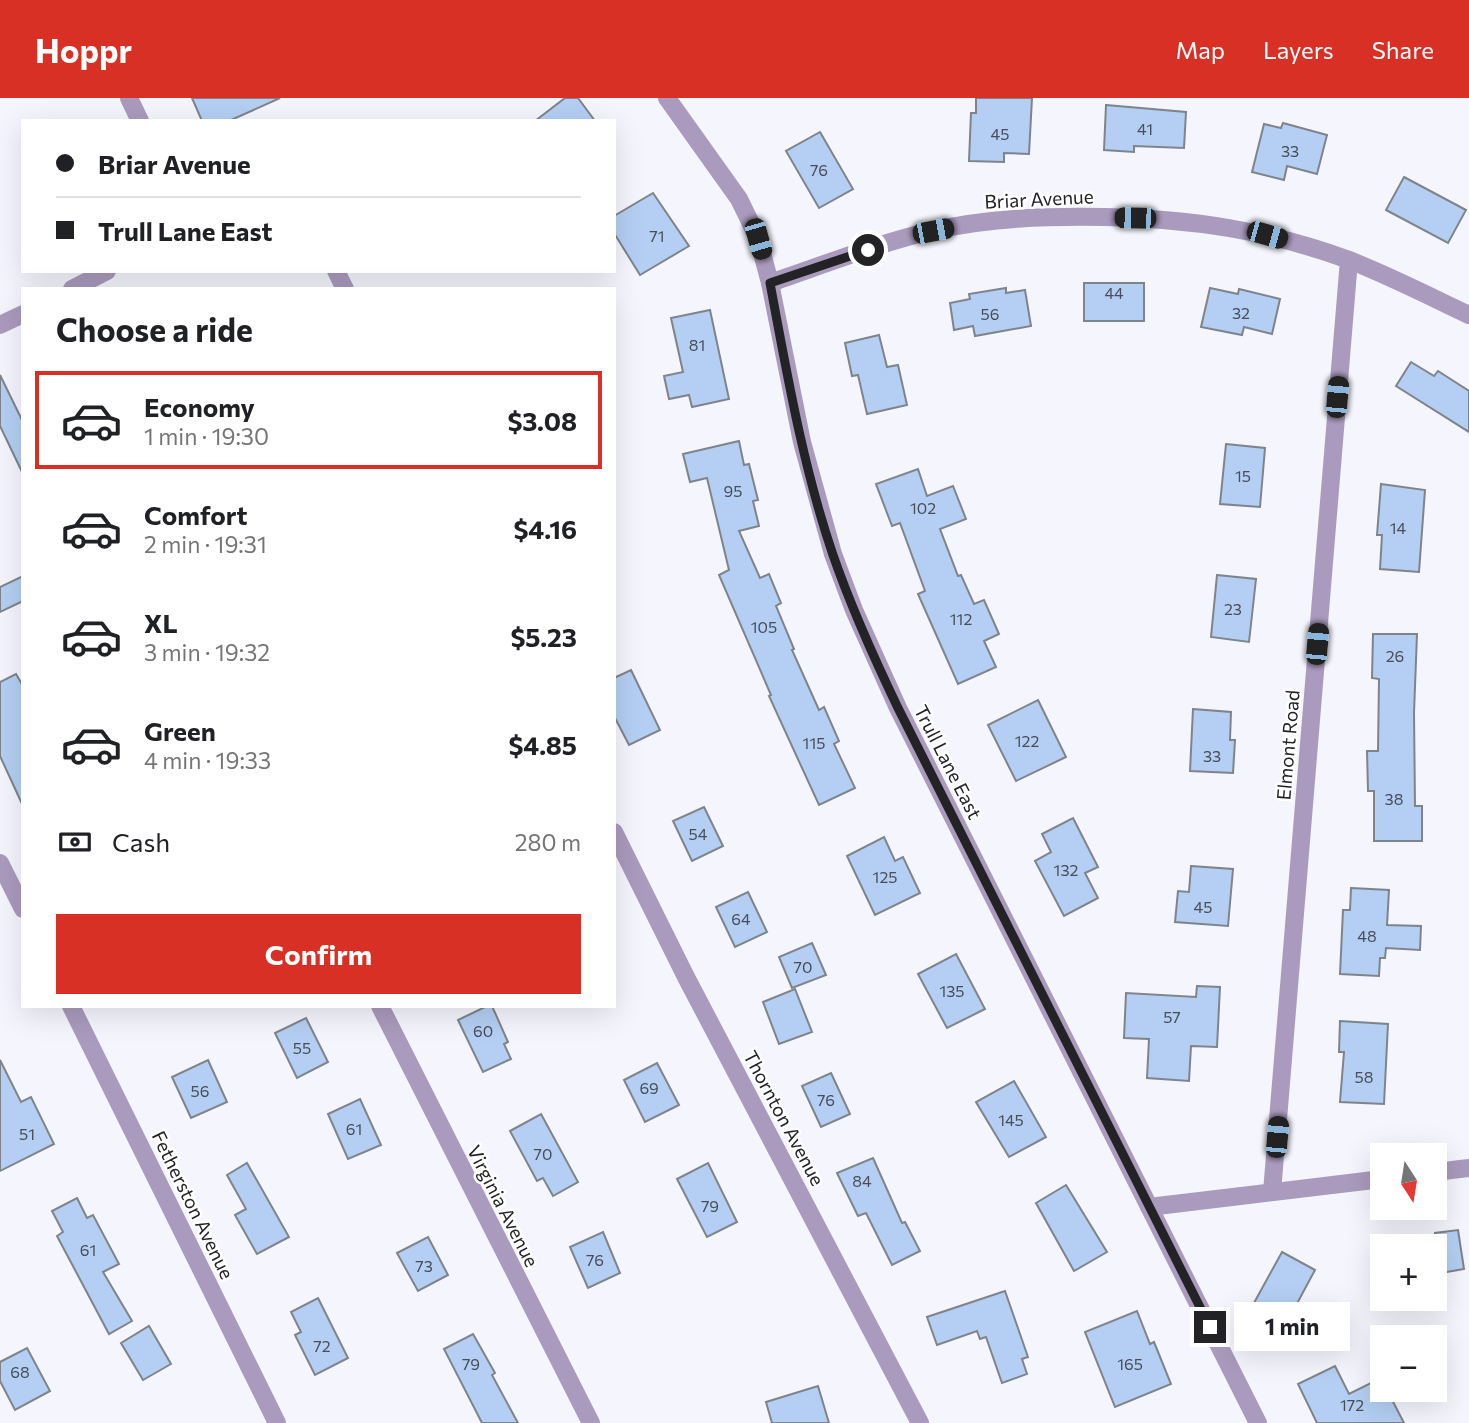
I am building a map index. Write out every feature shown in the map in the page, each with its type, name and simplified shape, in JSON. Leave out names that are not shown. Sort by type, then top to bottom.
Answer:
[{"type":"street","points":[[129,98],[139,119]]},
{"type":"street","name":"Trull Lane East","points":[[667,98],[739,199],[758,239],[770,283],[802,442],[833,554],[854,610],[904,720],[1258,1423]]},
{"type":"street","name":"Briar Avenue","points":[[770,283],[892,241],[979,222],[1081,217],[1185,220],[1267,235],[1349,260],[1469,316]]},
{"type":"street","name":"Elmont Road","points":[[1272,1192],[1349,260]]},
{"type":"street","points":[[76,287],[103,273]]},
{"type":"street","points":[[0,325],[21,315]]},
{"type":"street","name":"Thornton Avenue","points":[[616,836],[920,1423]]},
{"type":"street","points":[[0,863],[21,905]]},
{"type":"street","name":"Fetherston Avenue","points":[[72,1008],[277,1423]]},
{"type":"street","name":"Virginia Avenue","points":[[381,1008],[591,1423]]},
{"type":"street","points":[[1447,1171],[1469,1168]]},
{"type":"street","points":[[1149,1207],[1370,1180]]},
{"type":"building","points":[[192,98],[280,98],[233,119],[201,119]]},
{"type":"building","points":[[565,98],[578,98],[594,119],[538,119]]},
{"type":"building","points":[[976,98],[1032,98],[1029,154],[1004,153],[1004,162],[969,161],[971,113],[976,113]]},
{"type":"building","points":[[1106,105],[1186,112],[1184,148],[1134,146],[1134,152],[1104,150]]},
{"type":"building","points":[[1283,123],[1327,135],[1317,174],[1287,166],[1284,180],[1252,172],[1264,124],[1281,128]]},
{"type":"building","points":[[820,132],[853,189],[819,208],[786,151]]},
{"type":"building","points":[[1404,177],[1466,210],[1448,243],[1386,210]]},
{"type":"building","points":[[653,193],[689,246],[640,275],[616,236],[616,215]]},
{"type":"building","points":[[1084,283],[1144,283],[1144,321],[1084,321]]},
{"type":"building","points":[[1006,288],[1006,293],[1025,290],[1031,326],[975,336],[973,326],[954,330],[950,303],[970,299],[969,294]]},
{"type":"building","points":[[1210,288],[1238,294],[1239,289],[1280,299],[1272,334],[1244,327],[1242,335],[1201,327]]},
{"type":"building","points":[[710,310],[729,399],[692,407],[689,395],[669,399],[664,376],[683,372],[671,318]]},
{"type":"building","points":[[879,335],[887,367],[898,365],[907,405],[867,414],[858,375],[852,376],[845,343]]},
{"type":"building","points":[[1411,362],[1434,376],[1438,371],[1469,391],[1469,432],[1396,386]]},
{"type":"building","points":[[0,375],[21,418],[21,470],[0,426]]},
{"type":"building","points":[[739,441],[744,465],[749,464],[758,500],[753,501],[759,526],[739,531],[760,578],[769,574],[781,603],[776,606],[794,649],[792,650],[819,710],[824,707],[839,741],[834,744],[855,788],[819,805],[769,696],[771,695],[719,575],[729,570],[707,478],[690,482],[683,454]]},
{"type":"building","points":[[1226,444],[1265,448],[1260,507],[1220,504]]},
{"type":"building","points":[[918,469],[927,496],[953,486],[966,519],[940,529],[958,576],[961,575],[974,604],[984,600],[999,634],[984,641],[996,667],[958,684],[918,594],[925,591],[900,523],[892,526],[876,484]]},
{"type":"building","points":[[1381,484],[1425,490],[1419,572],[1380,569],[1382,535],[1377,535]]},
{"type":"building","points":[[1217,575],[1256,579],[1249,642],[1211,637]]},
{"type":"building","points":[[21,577],[21,602],[0,612],[0,587]]},
{"type":"building","points":[[1373,634],[1417,634],[1415,806],[1422,806],[1422,841],[1374,841],[1374,791],[1368,791],[1367,751],[1378,751],[1379,679],[1372,678]]},
{"type":"building","points":[[631,670],[660,730],[629,745],[616,720],[616,677]]},
{"type":"building","points":[[16,674],[21,683],[21,802],[0,756],[0,682]]},
{"type":"building","points":[[1038,700],[1066,757],[1016,781],[988,725]]},
{"type":"building","points":[[1193,709],[1231,712],[1230,740],[1235,740],[1233,773],[1190,771]]},
{"type":"building","points":[[704,807],[723,846],[692,861],[673,821]]},
{"type":"building","points":[[1073,818],[1098,867],[1085,873],[1098,898],[1064,916],[1035,861],[1051,852],[1042,834]]},
{"type":"building","points":[[884,837],[895,861],[903,857],[920,893],[875,915],[847,856]]},
{"type":"building","points":[[1191,866],[1233,869],[1228,926],[1175,922],[1178,891],[1189,892]]},
{"type":"building","points":[[1351,888],[1389,890],[1387,925],[1421,926],[1420,950],[1386,948],[1385,958],[1380,958],[1379,976],[1340,974],[1343,910],[1350,910]]},
{"type":"building","points":[[748,892],[767,932],[735,947],[716,907]]},
{"type":"building","points":[[812,943],[826,975],[792,988],[779,957]]},
{"type":"building","points":[[956,954],[985,1009],[947,1028],[918,974]]},
{"type":"building","points":[[1197,986],[1220,987],[1217,1047],[1191,1046],[1189,1081],[1147,1078],[1149,1039],[1124,1038],[1126,993],[1196,997]]},
{"type":"building","points":[[795,989],[812,1032],[779,1044],[763,1002]]},
{"type":"building","points":[[483,1008],[493,1008],[508,1042],[504,1044],[511,1059],[483,1072],[458,1020]]},
{"type":"building","points":[[306,1018],[328,1062],[297,1078],[275,1033]]},
{"type":"building","points":[[1340,1021],[1388,1024],[1384,1104],[1340,1102],[1344,1052],[1339,1052]]},
{"type":"building","points":[[0,1060],[21,1102],[31,1097],[54,1144],[0,1171]]},
{"type":"building","points":[[208,1060],[227,1102],[191,1118],[172,1077]]},
{"type":"building","points":[[657,1063],[679,1105],[645,1122],[624,1080]]},
{"type":"building","points":[[831,1073],[850,1114],[821,1127],[802,1086]]},
{"type":"building","points":[[1014,1081],[1046,1137],[1009,1157],[976,1102]]},
{"type":"building","points":[[360,1099],[381,1145],[348,1159],[328,1114]]},
{"type":"building","points":[[541,1114],[578,1182],[553,1196],[543,1178],[537,1181],[510,1131]]},
{"type":"building","points":[[873,1158],[902,1223],[905,1222],[920,1251],[892,1265],[866,1213],[858,1216],[837,1173]]},
{"type":"building","points":[[247,1163],[289,1237],[257,1254],[235,1215],[246,1209],[227,1175]]},
{"type":"building","points":[[708,1163],[737,1222],[707,1237],[677,1179]]},
{"type":"building","points":[[1066,1185],[1107,1252],[1074,1271],[1036,1203]]},
{"type":"building","points":[[77,1198],[87,1218],[93,1215],[119,1264],[103,1272],[132,1321],[109,1334],[57,1236],[63,1232],[52,1211]]},
{"type":"building","points":[[1458,1230],[1464,1269],[1447,1272],[1447,1234],[1435,1233]]},
{"type":"building","points":[[603,1232],[620,1273],[588,1288],[570,1247]]},
{"type":"building","points":[[428,1237],[448,1275],[418,1291],[397,1253]]},
{"type":"building","points":[[1282,1252],[1315,1270],[1278,1339],[1244,1321]]},
{"type":"building","points":[[1005,1291],[1028,1357],[1022,1359],[1027,1374],[1002,1383],[986,1337],[980,1339],[977,1331],[937,1345],[927,1317]]},
{"type":"building","points":[[318,1298],[348,1358],[315,1375],[295,1335],[301,1332],[291,1312]]},
{"type":"building","points":[[1137,1311],[1150,1344],[1154,1342],[1171,1384],[1115,1407],[1085,1332]]},
{"type":"building","points":[[149,1326],[171,1364],[143,1380],[121,1343]]},
{"type":"building","points":[[473,1334],[518,1423],[482,1423],[444,1349]]},
{"type":"building","points":[[27,1348],[50,1391],[15,1410],[0,1381],[0,1362]]},
{"type":"building","points":[[1335,1366],[1349,1394],[1370,1384],[1370,1402],[1393,1402],[1404,1423],[1317,1423],[1298,1384]]},
{"type":"building","points":[[818,1386],[829,1423],[772,1423],[766,1402]]},
{"type":"route","points":[[868,250],[770,283],[797,423],[833,554],[854,610],[898,708],[1210,1327]]}]
